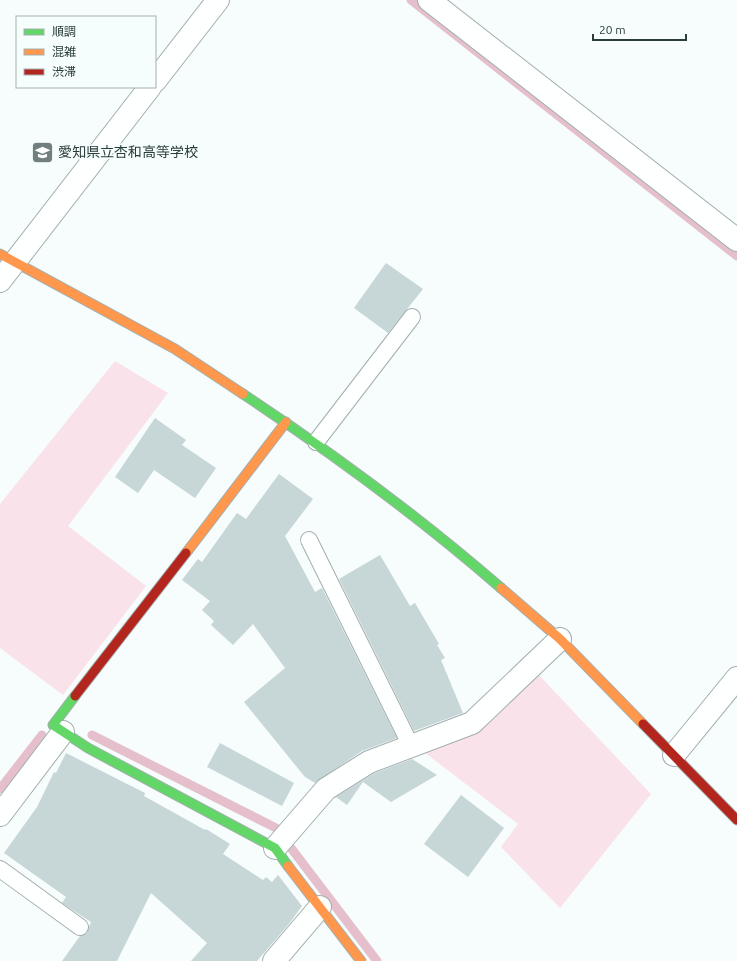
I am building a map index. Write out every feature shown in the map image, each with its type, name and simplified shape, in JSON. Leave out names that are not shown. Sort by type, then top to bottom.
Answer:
[{"type":"street","points":[[156,80],[218,0]]},
{"type":"street","points":[[429,0],[737,240]]},
{"type":"street","points":[[0,281],[7,258],[149,88]]},
{"type":"street","points":[[7,258],[175,349],[316,442],[369,480],[447,541],[560,639],[737,820]]},
{"type":"street","points":[[286,422],[52,725],[88,748],[275,848],[361,961]]},
{"type":"street","points":[[275,848],[326,789],[369,762],[472,722],[560,639]]},
{"type":"street","points":[[674,755],[737,678]]},
{"type":"street","points":[[0,815],[62,732]]},
{"type":"street","points":[[274,961],[320,907]]},
{"type":"lane","points":[[316,442],[412,317]]},
{"type":"lane","points":[[309,540],[411,746]]},
{"type":"lane","points":[[0,869],[80,927]]},
{"type":"shaded area","points":[[115,361],[168,393],[68,526],[146,586],[63,695],[0,648],[0,504]]},
{"type":"shaded area","points":[[538,674],[651,794],[560,908],[501,847],[518,824],[424,752]]},
{"type":"building","points":[[386,263],[423,289],[388,333],[354,308]]},
{"type":"building","points":[[155,418],[186,440],[182,445],[216,468],[195,498],[154,470],[138,493],[115,477]]},
{"type":"building","points":[[279,474],[313,499],[285,536],[315,592],[322,588],[397,738],[362,751],[315,783],[305,777],[244,702],[285,668],[253,624],[233,645],[211,625],[214,621],[202,610],[210,601],[182,580],[198,559],[202,562],[237,513],[246,519]]},
{"type":"building","points":[[380,555],[410,606],[415,603],[439,644],[437,645],[445,658],[441,660],[463,713],[414,731],[339,579]]},
{"type":"building","points":[[220,743],[294,783],[282,806],[207,767]]},
{"type":"building","points":[[66,753],[145,793],[144,796],[205,830],[206,829],[230,844],[223,854],[263,880],[266,877],[272,882],[278,875],[302,906],[289,924],[257,961],[191,961],[207,943],[151,893],[117,961],[62,961],[80,936],[87,933],[91,922],[62,903],[66,897],[4,853],[37,807],[54,772],[56,773]]},
{"type":"building","points":[[412,759],[437,775],[391,802],[363,782],[347,805],[336,797],[375,773]]},
{"type":"building","points":[[461,795],[504,828],[468,877],[424,844]]},
{"type":"waterway","points":[[411,0],[737,256]]},
{"type":"waterway","points":[[0,789],[42,735]]},
{"type":"waterway","points":[[92,735],[278,829]]},
{"type":"waterway","points":[[291,848],[377,961]]},
{"type":"traffic: fast","points":[[243,394],[375,486],[470,561],[501,588]]},
{"type":"traffic: fast","points":[[75,696],[53,725],[88,748],[275,848],[288,866]]},
{"type":"traffic: slow","points":[[0,254],[175,349],[243,394]]},
{"type":"traffic: slow","points":[[186,553],[286,422]]},
{"type":"traffic: slow","points":[[501,588],[560,639],[643,724]]},
{"type":"traffic: slow","points":[[288,866],[361,961]]},
{"type":"traffic: jam","points":[[75,696],[186,553]]},
{"type":"traffic: jam","points":[[643,724],[737,820]]},
{"type":"place","name":"愛知県立杏和高等学校","points":[[42,152]]}]
